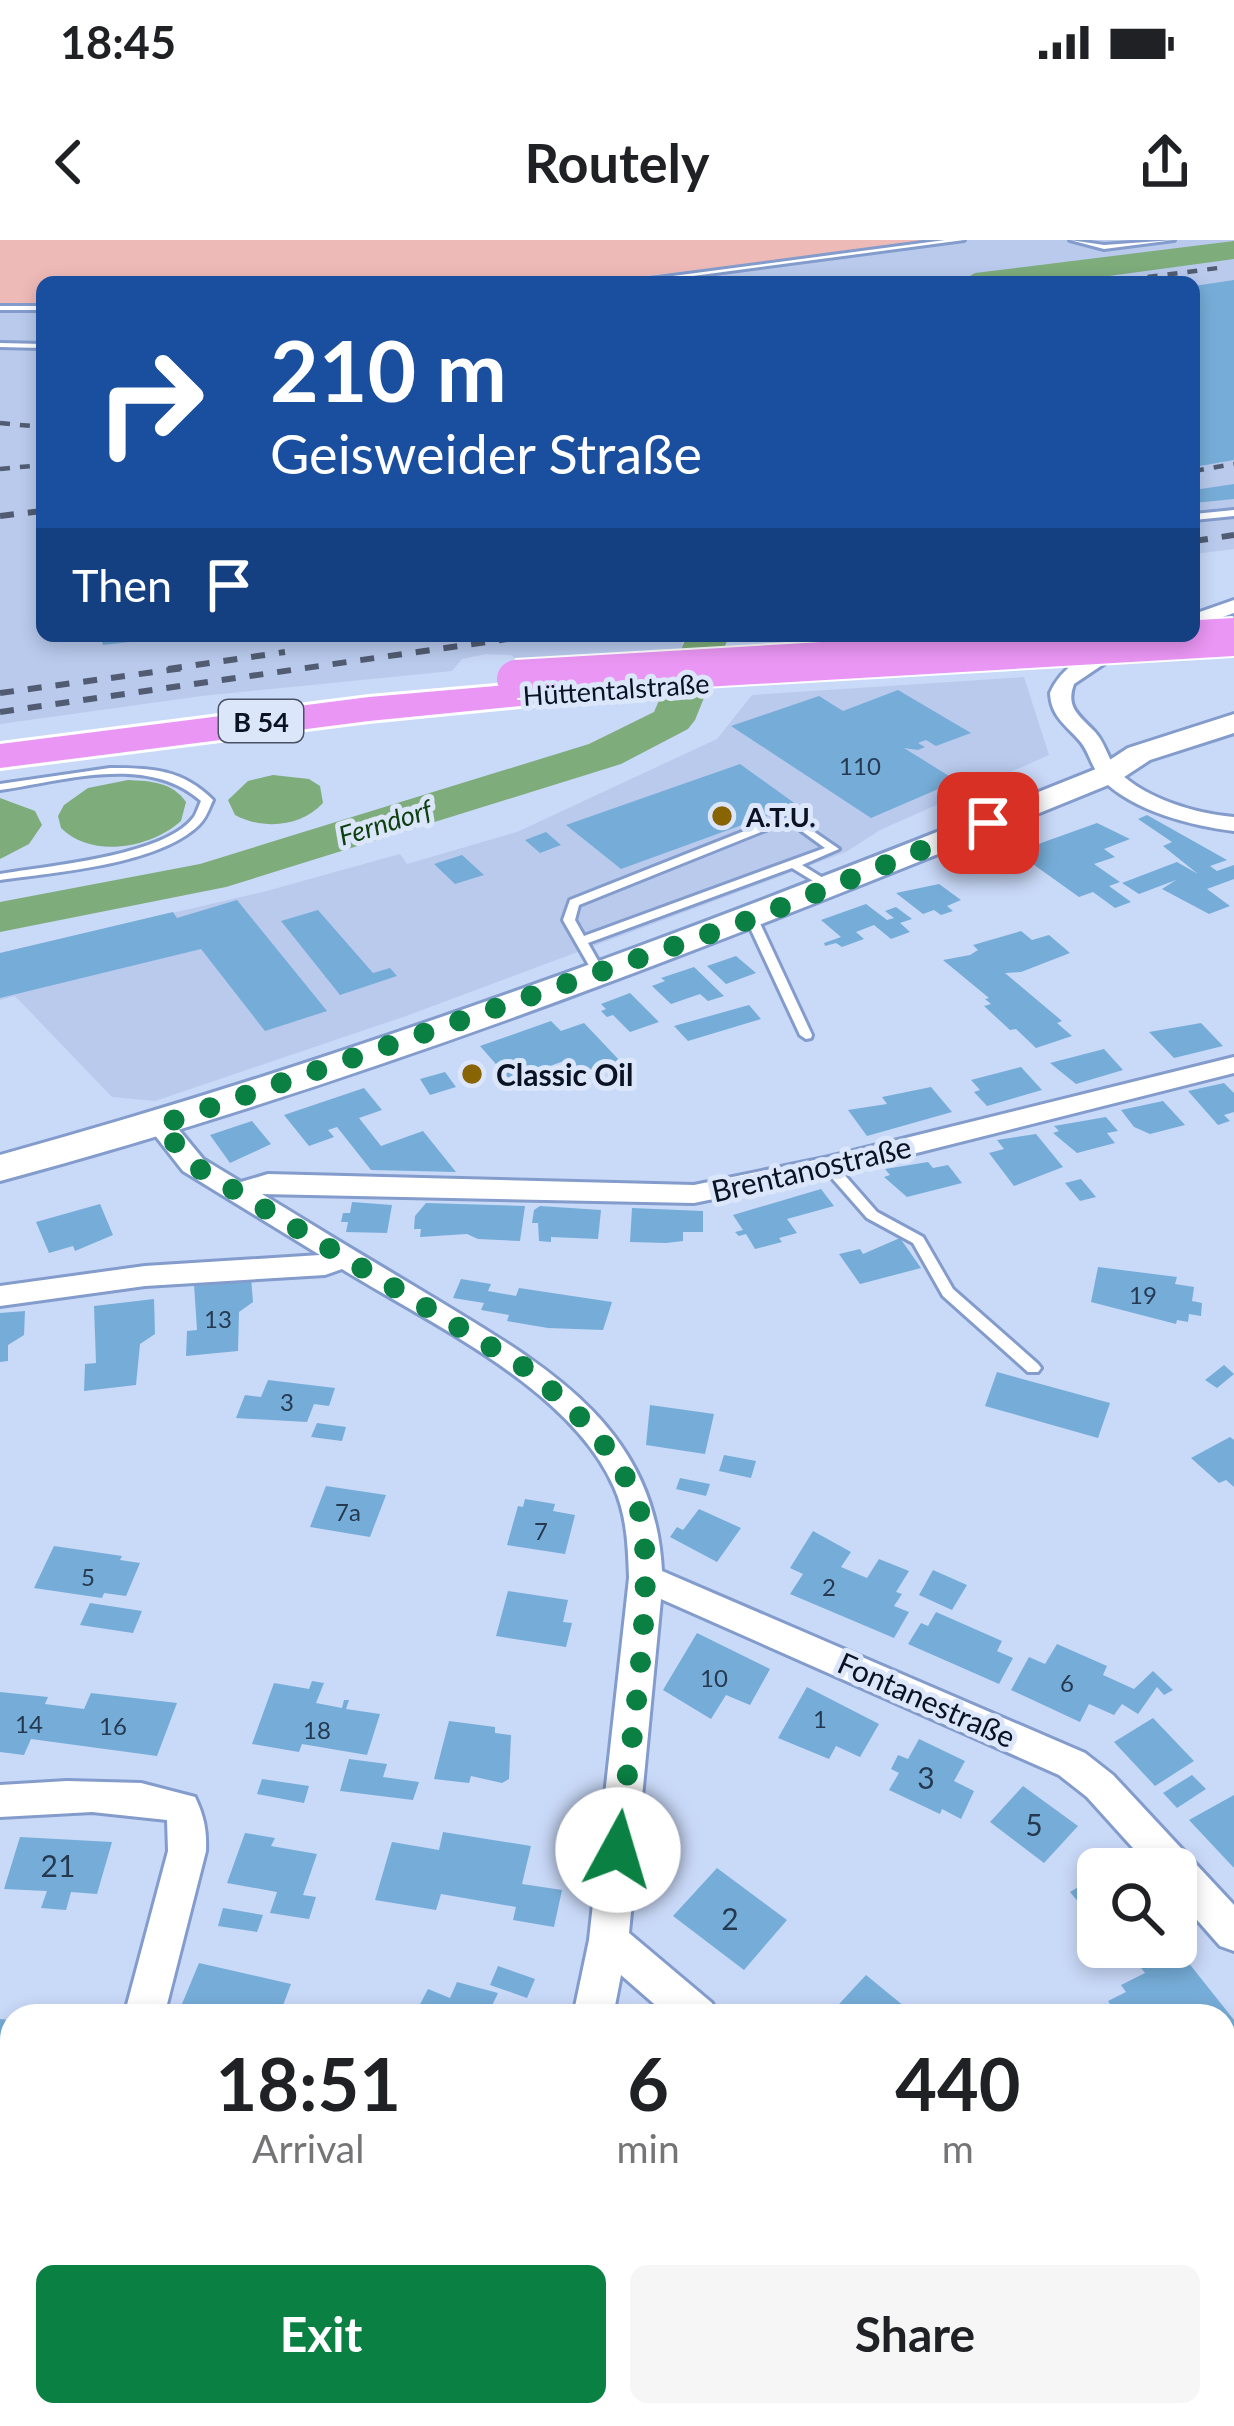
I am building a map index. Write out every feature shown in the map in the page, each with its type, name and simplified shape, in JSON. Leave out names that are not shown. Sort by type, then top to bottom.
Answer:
[{"type":"highway","name":"Hüttentalstraße","points":[[1200,639],[1234,637]]},
{"type":"highway","name":"Hüttentalstraße","points":[[0,739],[228,708],[1162,642]]},
{"type":"highway","name":"Hüttentalstraße","points":[[0,756],[519,687],[1234,653]]},
{"type":"main road","points":[[0,1168],[160,1125],[752,919],[1107,775],[1139,754],[1234,723]]},
{"type":"main road","points":[[1107,775],[1156,767],[1234,743]]},
{"type":"street","points":[[1200,619],[1234,606]]},
{"type":"street","points":[[1134,642],[1094,657],[1072,672],[1062,688],[1061,704],[1068,719],[1093,742],[1107,775],[1170,809],[1213,824],[1234,824]]},
{"type":"street","name":"Brentanostraße","points":[[236,1193],[268,1183],[694,1194],[829,1166],[1234,1065]]},
{"type":"street","points":[[160,1125],[193,1165],[524,1367],[601,1439],[630,1485],[644,1532],[646,1578],[609,1940],[596,2004]]},
{"type":"street","points":[[0,1296],[145,1276],[325,1265],[341,1258]]},
{"type":"street","name":"Fontanestraße","points":[[646,1578],[1072,1764],[1100,1786],[1157,1848]]},
{"type":"street","points":[[0,1801],[162,1800],[182,1808],[188,1826],[187,1851],[147,2004]]},
{"type":"street","name":"Fontanestraße","points":[[1197,1892],[1234,1933]]},
{"type":"street","points":[[609,1940],[684,2004]]},
{"type":"lane","points":[[678,276],[961,240]]},
{"type":"lane","points":[[1073,240],[1103,247],[1171,240]]},
{"type":"lane","points":[[0,308],[36,308]]},
{"type":"lane","points":[[0,345],[36,346]]},
{"type":"lane","points":[[1200,516],[1234,513]]},
{"type":"lane","points":[[0,787],[147,770],[186,780],[207,800],[200,823],[173,842],[0,877]]},
{"type":"lane","points":[[581,941],[833,849],[794,820],[776,822],[574,903],[568,920],[599,973]]},
{"type":"lane","points":[[793,864],[832,889]]},
{"type":"lane","points":[[752,919],[806,1035]]},
{"type":"lane","points":[[829,1166],[872,1216],[918,1240],[948,1292],[1034,1368]]},
{"type":"shaded area","points":[[0,240],[942,240],[646,276],[36,276],[36,304],[0,303]]},
{"type":"shaded area","points":[[942,240],[1234,240],[1234,549],[1200,553],[1200,276],[646,276]]},
{"type":"shaded area","points":[[0,303],[36,304],[36,642],[681,642],[690,654],[521,664],[511,655],[486,654],[462,659],[452,671],[202,696],[0,724]]},
{"type":"shaded area","points":[[1024,677],[1049,755],[880,830],[846,852],[406,1016],[155,1101],[112,1097],[15,996],[0,1000],[0,953],[263,892],[400,854],[407,864],[517,832],[717,739],[752,695]]},
{"type":"shaded area","points":[[273,775],[309,779],[320,786],[323,803],[304,817],[281,824],[257,823],[235,815],[228,800],[248,781]]},
{"type":"shaded area","points":[[128,780],[174,790],[186,802],[181,821],[154,838],[105,847],[74,838],[61,828],[58,816],[64,805],[88,788]]},
{"type":"shaded area","points":[[0,798],[35,811],[42,825],[29,844],[0,859]]},
{"type":"building","points":[[1234,280],[1234,460],[1200,466],[1200,285]]},
{"type":"building","points":[[1234,484],[1234,499],[1200,502],[1200,489]]},
{"type":"building","points":[[898,690],[971,733],[936,746],[926,740],[918,743],[925,747],[918,750],[904,748],[957,781],[871,818],[731,726],[819,696],[843,711]]},
{"type":"building","points":[[740,764],[797,805],[621,869],[566,825]]},
{"type":"building","points":[[1147,815],[1227,860],[1210,866],[1217,871],[1234,865],[1234,879],[1207,889],[1230,906],[1209,914],[1162,889],[1176,880],[1139,894],[1122,883],[1177,862],[1198,874],[1163,846],[1172,842],[1138,819]]},
{"type":"building","points":[[1097,823],[1130,839],[1104,849],[1115,857],[1094,864],[1120,882],[1109,886],[1131,902],[1115,908],[1093,892],[1079,897],[1016,852]]},
{"type":"building","points":[[546,832],[561,845],[540,853],[525,840]]},
{"type":"building","points":[[462,855],[484,875],[455,884],[434,864]]},
{"type":"building","points":[[939,884],[961,900],[947,906],[953,911],[941,915],[934,910],[923,914],[896,893]]},
{"type":"building","points":[[237,900],[327,1011],[265,1031],[201,949],[0,998],[0,953],[173,912],[177,918]]},
{"type":"building","points":[[866,904],[887,920],[894,918],[885,911],[896,907],[912,919],[900,923],[910,932],[891,939],[874,925],[856,932],[864,939],[842,947],[836,943],[825,946],[841,937],[821,920]]},
{"type":"building","points":[[318,910],[373,973],[390,968],[397,976],[340,995],[281,921]]},
{"type":"building","points":[[1021,931],[1032,940],[1049,935],[1070,953],[1021,972],[1005,973],[1062,1021],[1057,1023],[1072,1036],[1036,1048],[984,1006],[991,1004],[985,999],[989,998],[943,960],[970,955],[978,950],[973,945]]},
{"type":"building","points":[[736,956],[756,973],[726,984],[707,966]]},
{"type":"building","points":[[694,967],[724,996],[708,1001],[700,994],[671,1004],[652,986],[665,981],[661,978]]},
{"type":"building","points":[[630,993],[659,1022],[630,1032],[613,1015],[607,1017],[601,1011],[606,1009],[601,1004]]},
{"type":"building","points":[[749,1005],[761,1019],[688,1041],[674,1026]]},
{"type":"building","points":[[551,1021],[561,1031],[584,1023],[621,1062],[579,1073],[567,1060],[510,1080],[480,1046]]},
{"type":"building","points":[[1201,1023],[1223,1046],[1174,1058],[1149,1032]]},
{"type":"building","points":[[1104,1049],[1123,1070],[1076,1084],[1050,1063]]},
{"type":"building","points":[[1021,1067],[1042,1090],[987,1106],[974,1092],[980,1090],[971,1080]]},
{"type":"building","points":[[445,1072],[456,1087],[430,1095],[420,1079]]},
{"type":"building","points":[[1224,1083],[1234,1093],[1234,1112],[1224,1115],[1230,1121],[1218,1125],[1188,1091]]},
{"type":"building","points":[[931,1087],[952,1112],[867,1136],[848,1110],[887,1104],[882,1097]]},
{"type":"building","points":[[364,1088],[382,1110],[359,1118],[381,1146],[423,1131],[456,1172],[371,1170],[337,1127],[328,1130],[334,1137],[309,1146],[284,1115]]},
{"type":"building","points":[[1163,1101],[1185,1125],[1150,1134],[1134,1127],[1121,1110]]},
{"type":"building","points":[[1106,1117],[1118,1131],[1107,1133],[1115,1143],[1077,1153],[1053,1133],[1059,1131],[1054,1126]]},
{"type":"building","points":[[252,1121],[271,1144],[230,1163],[210,1135]]},
{"type":"building","points":[[1036,1134],[1063,1167],[1014,1186],[989,1153],[1004,1149],[997,1140]]},
{"type":"building","points":[[928,1162],[933,1168],[948,1165],[962,1183],[907,1197],[884,1177],[890,1175],[885,1169]]},
{"type":"building","points":[[1081,1179],[1096,1197],[1080,1201],[1065,1183]]},
{"type":"building","points":[[821,1189],[834,1206],[787,1219],[797,1233],[779,1238],[782,1242],[755,1249],[746,1234],[735,1232],[743,1230],[733,1215]]},
{"type":"building","points":[[352,1202],[392,1205],[387,1233],[346,1232],[348,1222],[341,1222]]},
{"type":"building","points":[[426,1203],[525,1206],[520,1241],[467,1234],[420,1237],[421,1229],[414,1229],[415,1216]]},
{"type":"building","points":[[100,1204],[113,1235],[75,1251],[73,1246],[49,1253],[36,1222]]},
{"type":"building","points":[[540,1206],[601,1210],[598,1239],[539,1241],[538,1223],[532,1223],[534,1210]]},
{"type":"building","points":[[632,1208],[703,1211],[703,1232],[683,1232],[683,1241],[630,1242]]},
{"type":"building","points":[[900,1238],[921,1268],[860,1284],[839,1254],[860,1249],[863,1254]]},
{"type":"building","points":[[1098,1267],[1177,1277],[1175,1284],[1194,1287],[1192,1301],[1202,1303],[1201,1316],[1189,1314],[1188,1322],[1177,1320],[1176,1324],[1091,1302]]},
{"type":"building","points":[[251,1278],[253,1302],[239,1312],[238,1351],[186,1356],[187,1331],[197,1330],[194,1284]]},
{"type":"building","points":[[461,1279],[491,1284],[488,1291],[516,1296],[519,1288],[612,1302],[603,1330],[548,1328],[507,1321],[509,1315],[481,1310],[484,1303],[453,1298]]},
{"type":"building","points":[[154,1299],[155,1334],[140,1344],[136,1385],[84,1391],[85,1364],[96,1363],[94,1306]]},
{"type":"building","points":[[25,1311],[24,1335],[8,1345],[8,1361],[0,1362],[0,1313]]},
{"type":"building","points":[[1224,1365],[1234,1374],[1217,1388],[1205,1380]]},
{"type":"building","points":[[997,1372],[1110,1403],[1098,1438],[985,1406]]},
{"type":"building","points":[[268,1380],[335,1388],[329,1406],[314,1404],[307,1422],[236,1418],[245,1395],[261,1397]]},
{"type":"building","points":[[650,1405],[714,1414],[705,1454],[646,1445]]},
{"type":"building","points":[[317,1423],[346,1427],[342,1441],[311,1437]]},
{"type":"building","points":[[1230,1437],[1234,1440],[1234,1487],[1226,1480],[1219,1483],[1191,1458]]},
{"type":"building","points":[[724,1455],[756,1461],[751,1478],[719,1471]]},
{"type":"building","points":[[680,1478],[710,1484],[706,1496],[676,1489]]},
{"type":"building","points":[[326,1486],[386,1495],[370,1537],[310,1527]]},
{"type":"building","points":[[525,1499],[555,1504],[553,1511],[575,1515],[565,1554],[507,1545],[518,1506],[523,1507]]},
{"type":"building","points":[[699,1509],[741,1528],[717,1562],[670,1537],[677,1527],[683,1530]]},
{"type":"building","points":[[813,1531],[851,1552],[841,1567],[867,1578],[879,1559],[909,1571],[896,1592],[902,1594],[894,1606],[909,1612],[894,1638],[790,1594],[803,1574],[790,1568]]},
{"type":"building","points":[[54,1546],[140,1563],[126,1596],[104,1593],[102,1598],[34,1588]]},
{"type":"building","points":[[933,1570],[967,1585],[952,1610],[919,1595]]},
{"type":"building","points":[[508,1591],[568,1600],[563,1622],[572,1623],[566,1647],[496,1636]]},
{"type":"building","points":[[90,1603],[142,1611],[133,1633],[80,1625]]},
{"type":"building","points":[[936,1612],[1002,1641],[997,1651],[1013,1658],[999,1684],[908,1644],[921,1623],[928,1626]]},
{"type":"building","points":[[697,1633],[770,1669],[750,1705],[726,1695],[711,1719],[663,1690]]},
{"type":"building","points":[[1057,1644],[1107,1666],[1103,1675],[1134,1689],[1153,1671],[1173,1690],[1164,1695],[1157,1687],[1138,1714],[1122,1704],[1114,1715],[1089,1704],[1080,1722],[1011,1690],[1029,1657],[1045,1664]]},
{"type":"building","points":[[312,1681],[324,1683],[316,1703],[342,1708],[344,1700],[349,1700],[346,1709],[380,1714],[367,1755],[302,1744],[299,1752],[252,1744],[274,1683],[309,1689]]},
{"type":"building","points":[[807,1687],[879,1724],[860,1757],[836,1746],[829,1759],[778,1738]]},
{"type":"building","points":[[0,1692],[48,1697],[45,1704],[84,1709],[91,1693],[177,1703],[157,1756],[31,1739],[24,1755],[0,1752]]},
{"type":"building","points":[[1153,1718],[1194,1761],[1155,1786],[1114,1742]]},
{"type":"building","points":[[449,1721],[495,1727],[495,1733],[511,1735],[509,1779],[502,1783],[471,1776],[469,1783],[434,1779]]},
{"type":"building","points":[[919,1739],[965,1761],[954,1781],[974,1791],[961,1819],[889,1790],[899,1773],[891,1769],[898,1755],[908,1759]]},
{"type":"building","points":[[349,1759],[387,1764],[383,1777],[419,1782],[413,1800],[340,1791]]},
{"type":"building","points":[[1192,1775],[1206,1789],[1177,1808],[1163,1793]]},
{"type":"building","points":[[262,1779],[309,1786],[304,1803],[257,1794]]},
{"type":"building","points":[[1023,1786],[1078,1826],[1044,1863],[990,1822]]},
{"type":"building","points":[[1234,1795],[1234,1868],[1189,1820]]},
{"type":"building","points":[[443,1832],[531,1846],[522,1884],[562,1890],[554,1927],[513,1920],[516,1907],[441,1894],[436,1910],[375,1900],[392,1842],[439,1850]]},
{"type":"building","points":[[245,1833],[275,1838],[271,1846],[317,1854],[303,1895],[316,1897],[309,1919],[270,1913],[277,1892],[227,1883]]},
{"type":"building","points":[[20,1837],[112,1842],[97,1894],[71,1892],[66,1910],[41,1908],[47,1891],[4,1889]]},
{"type":"building","points":[[717,1868],[787,1920],[744,1970],[673,1916]]},
{"type":"building","points":[[223,1908],[263,1915],[257,1932],[218,1926]]},
{"type":"building","points":[[199,1963],[291,1984],[284,2004],[182,2004]]},
{"type":"building","points":[[498,1966],[535,1979],[527,1998],[490,1985]]},
{"type":"building","points":[[1141,1968],[1193,1968],[1221,2004],[1110,2004],[1126,1992],[1121,1985],[1145,1973]]},
{"type":"building","points":[[866,1975],[901,2004],[839,2004]]},
{"type":"building","points":[[457,1982],[498,1993],[493,2004],[420,2004],[428,1989],[450,1998]]},
{"type":"waterway","name":"Ferndorf","points":[[1035,276],[1234,250]]},
{"type":"waterway","name":"Ferndorf","points":[[0,917],[209,877],[605,754],[673,720],[706,642]]},
{"type":"waterway","name":"Ferndorf","points":[[324,832],[339,839]]},
{"type":"railway","points":[[1155,276],[1226,267]]},
{"type":"railway","points":[[0,423],[36,426]]},
{"type":"railway","points":[[1200,470],[1234,464]]},
{"type":"railway","points":[[0,469],[36,466]]},
{"type":"railway","points":[[0,516],[36,512]]},
{"type":"railway","points":[[1200,540],[1234,535]]},
{"type":"railway","points":[[0,712],[486,642]]},
{"type":"railway","points":[[168,669],[285,652]]},
{"type":"railway","points":[[0,693],[184,668]]},
{"type":"place","name":"A.T.U.","points":[[722,816]]},
{"type":"place","name":"Classic Oil","points":[[472,1074]]},
{"type":"route","points":[[618,1850],[646,1578],[639,1506],[615,1460],[567,1403],[524,1367],[193,1165],[160,1125],[752,919],[988,823]]}]
